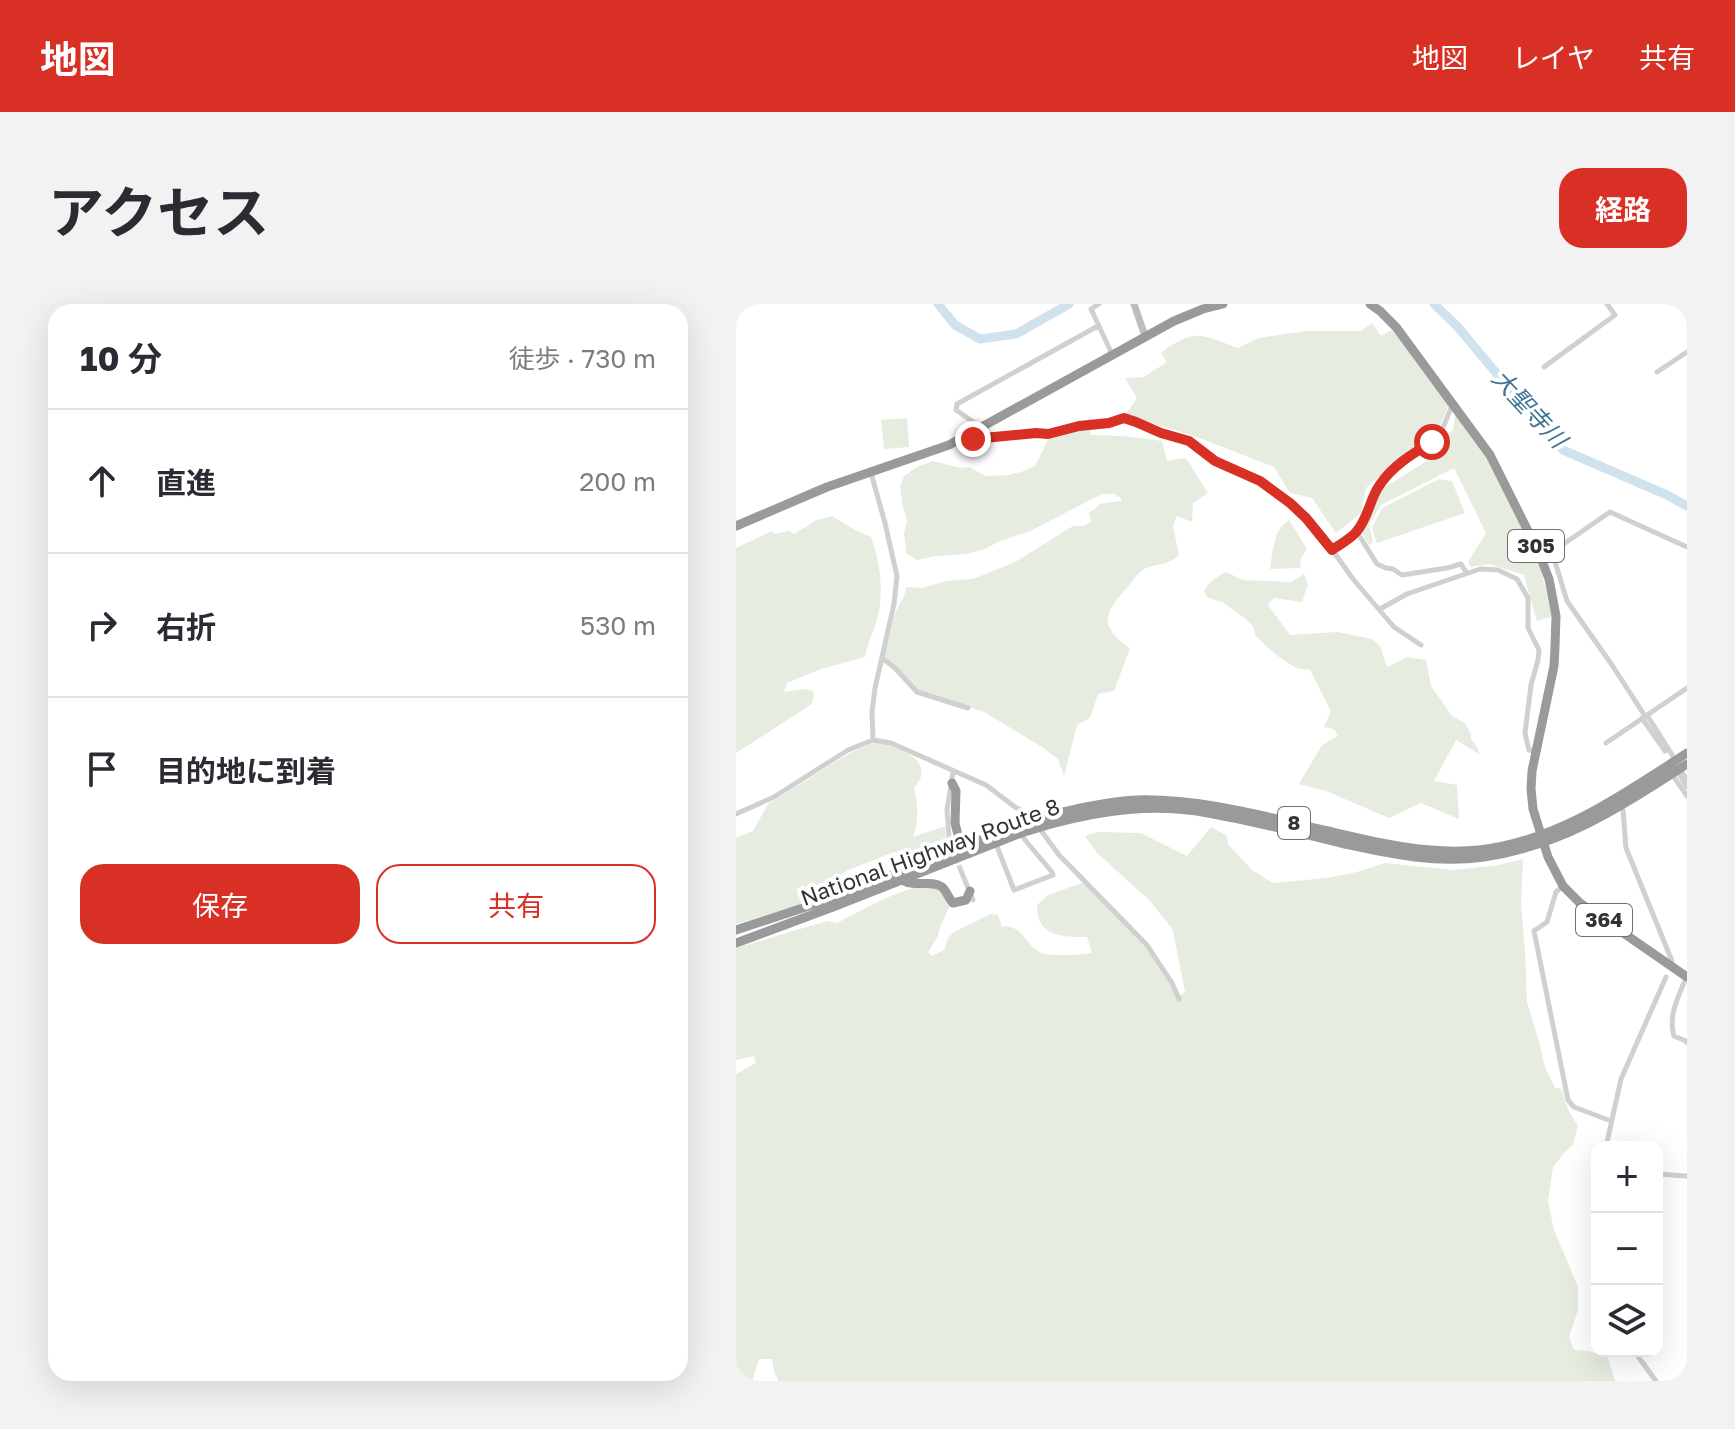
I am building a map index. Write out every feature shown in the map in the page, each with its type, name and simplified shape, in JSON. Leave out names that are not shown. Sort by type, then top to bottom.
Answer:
[{"type":"highway","points":[[736,526],[827,487],[931,453],[967,437],[1145,336],[1191,313],[1223,304]]},
{"type":"highway","name":"305","points":[[1370,304],[1396,327],[1480,440],[1499,470],[1549,579],[1556,616],[1554,666],[1532,771],[1532,800],[1542,840]]},
{"type":"highway","name":"National Highway Route 8","points":[[736,930],[827,900],[961,847],[1087,806],[1107,803],[1137,800],[1192,803],[1420,850],[1479,850],[1542,840],[1569,834],[1620,806],[1679,768],[1687,753]]},
{"type":"highway","name":"National Highway Route 8","points":[[1542,840],[1679,768]]},
{"type":"highway","points":[[952,783],[956,791],[955,823],[961,847]]},
{"type":"highway","name":"National Highway Route 8","points":[[736,943],[996,843],[1020,829]]},
{"type":"highway","name":"364","points":[[1542,840],[1563,886],[1580,903],[1687,977]]},
{"type":"highway","points":[[902,880],[910,885],[939,885],[953,903],[966,900],[971,895]]},
{"type":"street","points":[[1099,304],[1091,309],[1112,355]]},
{"type":"street","points":[[1134,304],[1145,336]]},
{"type":"street","points":[[1544,367],[1615,315],[1607,304]]},
{"type":"street","points":[[982,428],[956,410],[957,404],[1098,326]]},
{"type":"street","points":[[1657,372],[1687,352]]},
{"type":"street","points":[[1332,550],[1357,532],[1381,483],[1401,462],[1440,435],[1449,411],[1456,407]]},
{"type":"street","points":[[967,437],[980,440],[1048,434],[1124,418],[1189,441],[1215,461],[1260,481],[1298,510],[1394,627],[1421,645]]},
{"type":"street","points":[[871,473],[897,576],[894,604],[875,688],[873,740]]},
{"type":"street","points":[[1687,547],[1613,511],[1552,552],[1567,601],[1687,780]]},
{"type":"street","points":[[1357,532],[1377,564],[1402,575],[1461,564],[1466,572]]},
{"type":"street","points":[[1380,609],[1407,594],[1466,572],[1498,570],[1517,579],[1526,592],[1528,628],[1539,655],[1531,685],[1526,741],[1529,750],[1536,751]]},
{"type":"street","points":[[882,658],[917,692],[968,708]]},
{"type":"street","points":[[1606,743],[1687,688]]},
{"type":"street","points":[[1645,717],[1665,751]]},
{"type":"street","points":[[736,814],[774,797],[848,750],[873,740],[891,743],[986,785],[1026,813],[1059,855],[1147,945],[1179,999]]},
{"type":"street","points":[[1679,768],[1687,787]]},
{"type":"street","points":[[1679,768],[1687,796]]},
{"type":"street","points":[[949,837],[947,810],[953,772]]},
{"type":"street","points":[[1620,806],[1623,810],[1626,848],[1672,961],[1670,966]]},
{"type":"street","points":[[996,843],[1014,890],[1053,875],[1020,829]]},
{"type":"street","points":[[961,871],[971,895]]},
{"type":"street","points":[[1563,886],[1556,892],[1547,922],[1534,931],[1568,1100],[1574,1107],[1611,1121]]},
{"type":"street","points":[[1607,1141],[1623,1072],[1666,977]]},
{"type":"street","points":[[1687,977],[1674,1008],[1672,1025],[1674,1036],[1687,1043]]},
{"type":"street","points":[[1663,1174],[1687,1176]]},
{"type":"street","points":[[1638,1357],[1656,1381]]},
{"type":"shaded area","points":[[1372,323],[1381,336],[1393,329],[1449,404],[1438,430],[1366,488],[1361,513],[1336,533],[1312,498],[1290,493],[1274,467],[1194,436],[1125,415],[1137,398],[1125,378],[1144,377],[1167,362],[1161,353],[1182,339],[1206,337],[1238,348],[1259,338],[1306,331],[1361,331]]},
{"type":"shaded area","points":[[1456,413],[1495,466],[1537,553],[1552,617],[1537,621],[1524,575],[1490,564],[1471,567],[1468,562],[1486,533],[1454,468],[1381,505],[1369,525],[1373,542],[1369,545],[1361,531],[1379,491],[1438,454],[1441,442],[1453,429]]},
{"type":"shaded area","points":[[907,418],[909,447],[884,449],[881,420]]},
{"type":"shaded area","points":[[1089,427],[1091,435],[1162,441],[1167,461],[1186,458],[1208,493],[1193,503],[1192,522],[1177,516],[1173,526],[1179,555],[1171,561],[1141,571],[1109,613],[1109,627],[1113,634],[1130,648],[1114,691],[1098,694],[1090,718],[1077,725],[1064,776],[1058,759],[1042,747],[984,712],[920,691],[883,657],[906,587],[922,588],[947,581],[973,579],[1015,562],[1073,526],[1091,522],[1089,512],[1099,504],[1121,501],[1114,494],[1102,494],[1030,531],[985,549],[917,560],[906,553],[904,534],[907,521],[900,486],[904,476],[933,461],[969,467],[986,476],[1009,475],[1036,465],[1049,437]]},
{"type":"shaded area","points":[[1439,479],[1452,481],[1465,513],[1377,543],[1372,528],[1382,508]]},
{"type":"shaded area","points":[[832,516],[871,537],[877,559],[880,604],[865,657],[821,669],[787,683],[784,692],[813,691],[812,704],[736,753],[736,548],[772,531],[774,534],[789,531],[794,534],[817,520]]},
{"type":"shaded area","points":[[1289,520],[1307,549],[1301,558],[1300,568],[1270,569],[1277,535]]},
{"type":"shaded area","points":[[1226,572],[1243,580],[1291,582],[1304,574],[1308,584],[1302,602],[1274,598],[1268,605],[1290,635],[1337,632],[1372,639],[1380,646],[1387,667],[1407,657],[1426,660],[1431,686],[1452,716],[1465,723],[1478,748],[1479,754],[1456,740],[1434,781],[1457,785],[1459,819],[1421,803],[1389,818],[1326,791],[1299,784],[1322,745],[1338,736],[1334,729],[1324,727],[1331,711],[1310,670],[1296,668],[1276,655],[1255,635],[1253,626],[1242,616],[1224,603],[1207,597],[1204,592],[1208,585]]},
{"type":"shaded area","points":[[880,742],[908,753],[919,763],[920,778],[914,788],[917,812],[913,837],[945,826],[946,838],[955,838],[955,843],[917,859],[894,852],[846,871],[827,887],[819,899],[736,924],[736,838],[753,831],[768,804],[850,753]]},
{"type":"shaded area","points":[[1211,827],[1227,836],[1228,844],[1252,870],[1273,883],[1327,878],[1385,863],[1454,870],[1523,859],[1521,903],[1527,1002],[1545,1067],[1555,1088],[1562,1089],[1578,1125],[1573,1145],[1553,1167],[1548,1201],[1554,1230],[1578,1287],[1578,1310],[1569,1337],[1574,1350],[1591,1352],[1591,1357],[1608,1358],[1615,1381],[779,1381],[772,1359],[759,1359],[752,1381],[736,1381],[736,1074],[756,1063],[754,1056],[736,1060],[736,948],[827,921],[837,923],[904,891],[930,886],[941,890],[950,905],[928,952],[932,956],[944,950],[954,932],[991,914],[998,915],[1002,927],[1015,929],[1039,952],[1068,955],[1092,953],[1087,937],[1053,933],[1041,924],[1038,916],[1037,905],[1048,895],[1082,883],[1104,901],[1149,950],[1176,994],[1181,995],[1185,992],[1171,927],[1149,900],[1097,853],[1085,836],[1097,832],[1141,833],[1187,856]]},
{"type":"waterway","name":"大聖寺川","points":[[938,304],[955,325],[980,339],[1016,334],[1069,304]]},
{"type":"waterway","name":"大聖寺川","points":[[1434,304],[1457,326],[1563,450],[1687,506]]},
{"type":"tunnel","points":[[949,837],[961,871]]},
{"type":"route","points":[[973,439],[1048,434],[1124,418],[1189,441],[1215,461],[1260,481],[1306,518],[1332,550],[1357,532],[1375,492],[1389,474],[1401,462],[1432,442]]}]
